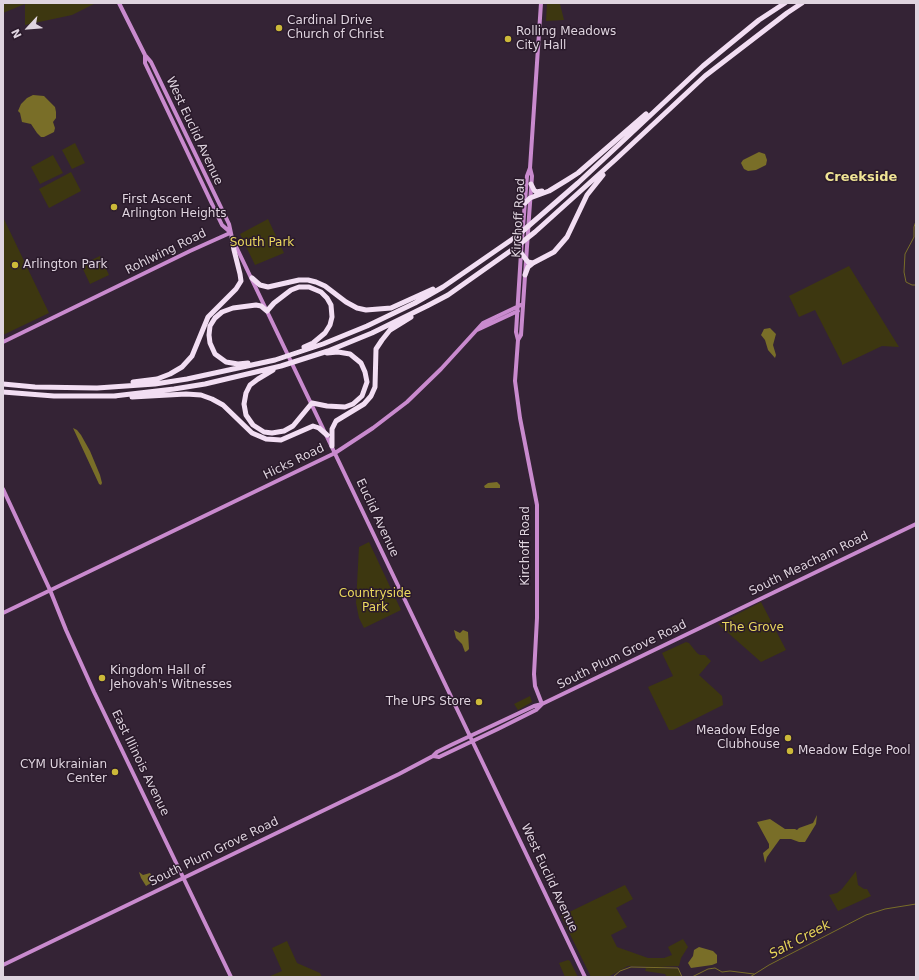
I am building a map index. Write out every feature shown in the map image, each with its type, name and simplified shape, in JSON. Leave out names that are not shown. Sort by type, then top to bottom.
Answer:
[{"type":"highway","points":[[3,384],[35,387],[96,388],[154,384],[187,379],[275,360],[368,326],[415,303],[457,278],[517,236],[703,66],[760,20],[785,3]]},
{"type":"highway","points":[[310,357],[372,333],[448,295],[516,247],[535,232],[616,159],[705,76],[802,3]]},
{"type":"highway","points":[[525,203],[530,198],[558,186],[582,169],[690,74],[703,66]]},
{"type":"highway","points":[[525,275],[528,267],[554,252],[567,237],[586,195],[616,159]]},
{"type":"highway","points":[[531,184],[534,190],[538,192],[558,186]]},
{"type":"highway","points":[[96,388],[108,385],[157,379],[182,367],[190,359],[208,317],[236,289],[241,281],[231,235]]},
{"type":"highway","points":[[521,253],[526,261],[529,263],[534,263]]},
{"type":"highway","points":[[252,278],[260,285],[268,287],[299,280],[316,282],[354,306],[370,310],[385,309],[398,305],[457,278]]},
{"type":"highway","points":[[275,360],[231,364],[222,360],[213,351],[210,343],[210,326],[215,318],[224,310],[256,305],[261,306],[267,311],[274,303],[291,290],[303,287],[309,287],[317,290],[325,295],[330,301],[332,309],[330,325],[325,333],[313,342],[285,356]]},
{"type":"highway","points":[[332,446],[332,429],[336,421],[364,404],[375,387],[376,349],[382,340],[390,330],[427,306]]},
{"type":"highway","points":[[114,396],[205,384],[281,366],[331,352],[350,354],[361,363],[367,382],[362,396],[356,402],[348,406],[334,407],[312,403],[293,426],[280,433],[264,432],[249,421],[246,415],[244,397],[248,388],[258,379],[281,366]]},
{"type":"highway","points":[[3,392],[54,396],[130,397],[186,394],[201,395],[223,405],[252,433],[266,439],[276,440],[286,438],[313,426],[319,428],[327,435]]},
{"type":"main road","name":"West Euclid Avenue","points":[[119,3],[144,55],[145,63],[222,225],[231,235]]},
{"type":"main road","name":"Kirchoff Road","points":[[541,3],[530,168],[527,176],[521,253],[516,332],[518,340],[515,380],[517,400],[538,505],[537,618],[534,674],[535,686],[542,704]]},
{"type":"main road","name":"Kirchoff Road","points":[[518,340],[521,335],[523,309],[532,176],[530,168]]},
{"type":"main road","name":"Euclid Avenue","points":[[231,235],[505,811]]},
{"type":"main road","name":"Rohlwing Road","points":[[3,342],[183,254],[231,235]]},
{"type":"main road","points":[[477,330],[484,323],[523,304]]},
{"type":"main road","points":[[477,330],[523,309]]},
{"type":"main road","points":[[507,317],[513,317],[517,324]]},
{"type":"main road","name":"Hicks Road","points":[[50,590],[335,453],[373,428],[407,402],[441,369],[477,330]]},
{"type":"main road","name":"East Illinois Avenue","points":[[3,489],[50,590],[66,630],[232,977]]},
{"type":"main road","name":"South Meacham Road","points":[[710,623],[916,524]]},
{"type":"main road","points":[[3,613],[50,590]]},
{"type":"main road","name":"South Plum Grove Road","points":[[3,965],[434,756],[437,752],[470,736],[534,706],[542,704],[710,623]]},
{"type":"main road","name":"South Plum Grove Road","points":[[434,756],[439,757],[536,710],[542,704]]},
{"type":"main road","name":"West Euclid Avenue","points":[[505,811],[585,977]]},
{"type":"green space","points":[[3,3],[96,3],[72,15],[25,25],[25,4],[3,13]]},
{"type":"green space","points":[[547,3],[561,3],[564,20],[546,21]]},
{"type":"green space","points":[[75,143],[85,163],[72,169],[62,150]]},
{"type":"green space","points":[[53,155],[63,173],[40,184],[31,167]]},
{"type":"green space","points":[[71,172],[81,191],[49,208],[39,189]]},
{"type":"green space","name":"Arlington Park","points":[[3,217],[49,313],[3,335]]},
{"type":"green space","name":"South Park","points":[[268,219],[284,253],[255,265],[240,234]]},
{"type":"green space","points":[[100,256],[109,275],[90,284],[81,265]]},
{"type":"green space","points":[[849,266],[899,347],[882,346],[842,365],[815,310],[799,317],[789,296]]},
{"type":"green space","name":"Countryside Park","points":[[369,542],[401,610],[364,628],[359,618],[356,603],[359,547]]},
{"type":"green space","name":"The Grove","points":[[761,602],[786,650],[761,662],[718,624]]},
{"type":"green space","points":[[686,642],[689,643],[697,653],[700,655],[705,655],[711,661],[699,675],[722,696],[723,705],[673,730],[669,730],[648,687],[673,676],[662,653]]},
{"type":"green space","points":[[530,696],[532,702],[518,710],[514,704]]},
{"type":"green space","points":[[856,871],[858,885],[864,889],[867,889],[871,896],[838,911],[829,895],[837,893],[842,889]]},
{"type":"green space","points":[[625,885],[633,899],[616,908],[627,927],[611,935],[617,947],[648,958],[664,958],[672,955],[668,947],[683,939],[688,947],[681,958],[679,966],[628,966],[608,977],[591,977],[561,916]]},
{"type":"green space","points":[[287,941],[297,963],[320,973],[322,977],[268,977],[282,971],[272,948]]},
{"type":"green space","points":[[568,960],[570,961],[578,977],[565,977],[559,963]]},
{"type":"green space","points":[[646,968],[678,969],[681,977],[667,977],[665,974],[645,971]]},
{"type":"shaded area","points":[[33,95],[44,96],[55,107],[56,118],[53,122],[55,128],[54,132],[44,137],[41,137],[37,133],[31,124],[22,122],[18,111],[21,104]]},
{"type":"shaded area","points":[[759,152],[765,154],[767,160],[766,165],[756,170],[748,171],[744,169],[741,163],[743,160]]},
{"type":"shaded area","points":[[770,328],[776,334],[773,345],[776,355],[775,358],[768,350],[765,340],[761,335],[764,329]]},
{"type":"shaded area","points":[[73,428],[81,435],[90,451],[100,475],[101,485],[99,484]]},
{"type":"shaded area","points":[[497,482],[500,485],[500,488],[485,488],[484,486],[488,483]]},
{"type":"shaded area","points":[[454,630],[460,633],[463,630],[468,632],[469,649],[467,651],[465,652],[462,644],[456,638]]},
{"type":"shaded area","points":[[817,815],[816,824],[805,842],[799,842],[791,839],[780,839],[767,857],[765,863],[763,853],[769,848],[769,844],[757,822],[770,819],[785,829],[797,830],[813,823]]},
{"type":"shaded area","points":[[139,872],[143,875],[150,873],[154,881],[146,886]]},
{"type":"shaded area","points":[[699,947],[713,951],[717,955],[717,963],[691,968],[688,963],[693,956],[694,950]]},
{"type":"waterway","name":"Salt Creek","points":[[916,221],[914,227],[914,237],[905,254],[904,272],[906,282],[916,285]]},
{"type":"waterway","name":"Salt Creek","points":[[750,977],[769,965],[866,915],[885,909],[916,904]]},
{"type":"waterway","name":"Salt Creek","points":[[613,977],[620,971],[631,967],[678,968],[682,977]]},
{"type":"waterway","name":"Salt Creek","points":[[692,977],[708,969],[715,968],[722,972],[730,971],[754,974]]},
{"type":"place","name":"Cardinal Drive Church of Christ","points":[[279,28]]},
{"type":"place","name":"Rolling Meadows City Hall","points":[[508,39]]},
{"type":"place","name":"First Ascent Arlington Heights","points":[[114,207]]},
{"type":"place","name":"Arlington Park","points":[[15,265]]},
{"type":"place","name":"Kingdom Hall of Jehovah's Witnesses","points":[[102,678]]},
{"type":"place","name":"The UPS Store","points":[[479,702]]},
{"type":"place","name":"Meadow Edge Clubhouse","points":[[788,738]]},
{"type":"place","name":"Meadow Edge Pool","points":[[790,751]]},
{"type":"place","name":"CYM Ukrainian Center","points":[[115,772]]},
{"type":"district","name":"Creekside","points":[[861,178]]}]
